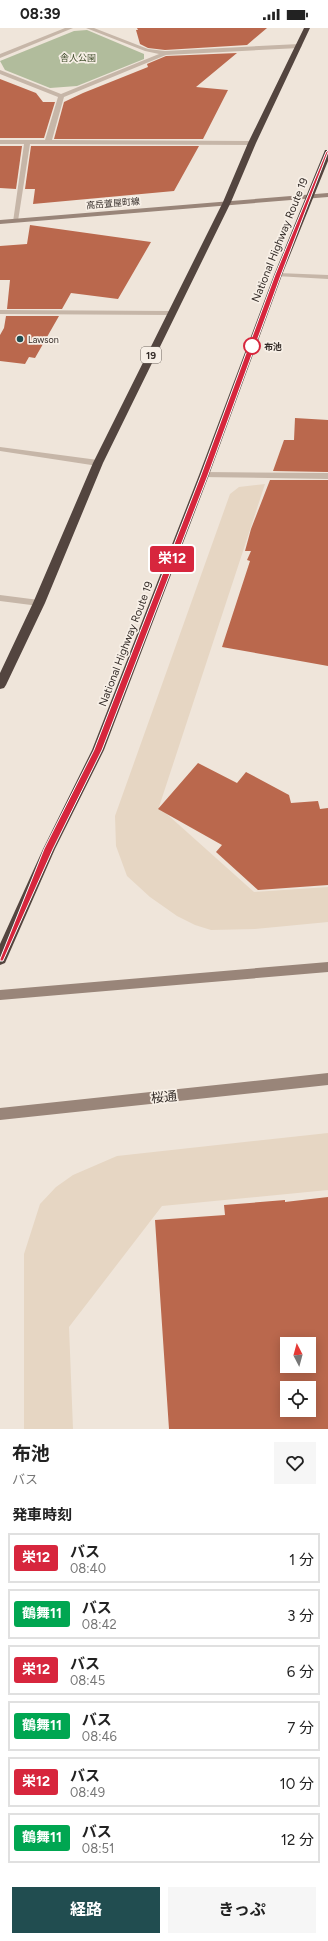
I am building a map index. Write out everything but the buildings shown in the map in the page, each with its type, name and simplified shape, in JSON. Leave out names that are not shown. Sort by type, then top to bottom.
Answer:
[{"type":"highway","name":"19","points":[[0,685],[39,603],[98,463],[227,202],[252,142],[307,28]]},
{"type":"highway","name":"National Highway Route 19","points":[[0,959],[49,849],[98,750],[204,475],[278,275],[328,152]]},
{"type":"street","points":[[0,56],[70,28]]},
{"type":"street","points":[[89,28],[147,50],[165,53],[299,46]]},
{"type":"street","points":[[0,72],[61,96],[165,53]]},
{"type":"street","points":[[48,142],[61,96]]},
{"type":"street","points":[[0,142],[252,142]]},
{"type":"street","points":[[15,221],[26,142]]},
{"type":"street","name":"高岳萱屋町線","points":[[0,222],[227,202],[328,195]]},
{"type":"street","points":[[278,275],[328,277]]},
{"type":"street","points":[[0,312],[172,313]]},
{"type":"street","points":[[0,450],[98,463]]},
{"type":"street","points":[[204,475],[328,476]]},
{"type":"street","points":[[0,598],[39,603]]},
{"type":"street","points":[[0,995],[328,968]]},
{"type":"street","name":"桜通","points":[[0,1114],[328,1079]]},
{"type":"green space","name":"舎人公園","points":[[87,30],[144,54],[144,59],[77,86],[50,88],[5,70],[0,61],[74,31]]},
{"type":"shaded area","points":[[265,484],[159,807],[254,892],[328,887],[328,922],[255,929],[211,930],[195,925],[177,916],[150,897],[127,876],[116,846],[115,816],[230,494],[239,487]]},
{"type":"shaded area","points":[[328,1133],[328,1190],[162,1206],[69,1327],[73,1429],[24,1429],[24,1254],[40,1204],[56,1187],[73,1175],[117,1156]]},
{"type":"bus line","name":"栄12","points":[[0,959],[49,849],[98,750],[204,475],[278,275],[328,152]]},
{"type":"place","name":"Lawson","points":[[20,339]]},
{"type":"place","name":"布池","points":[[252,346]]}]
